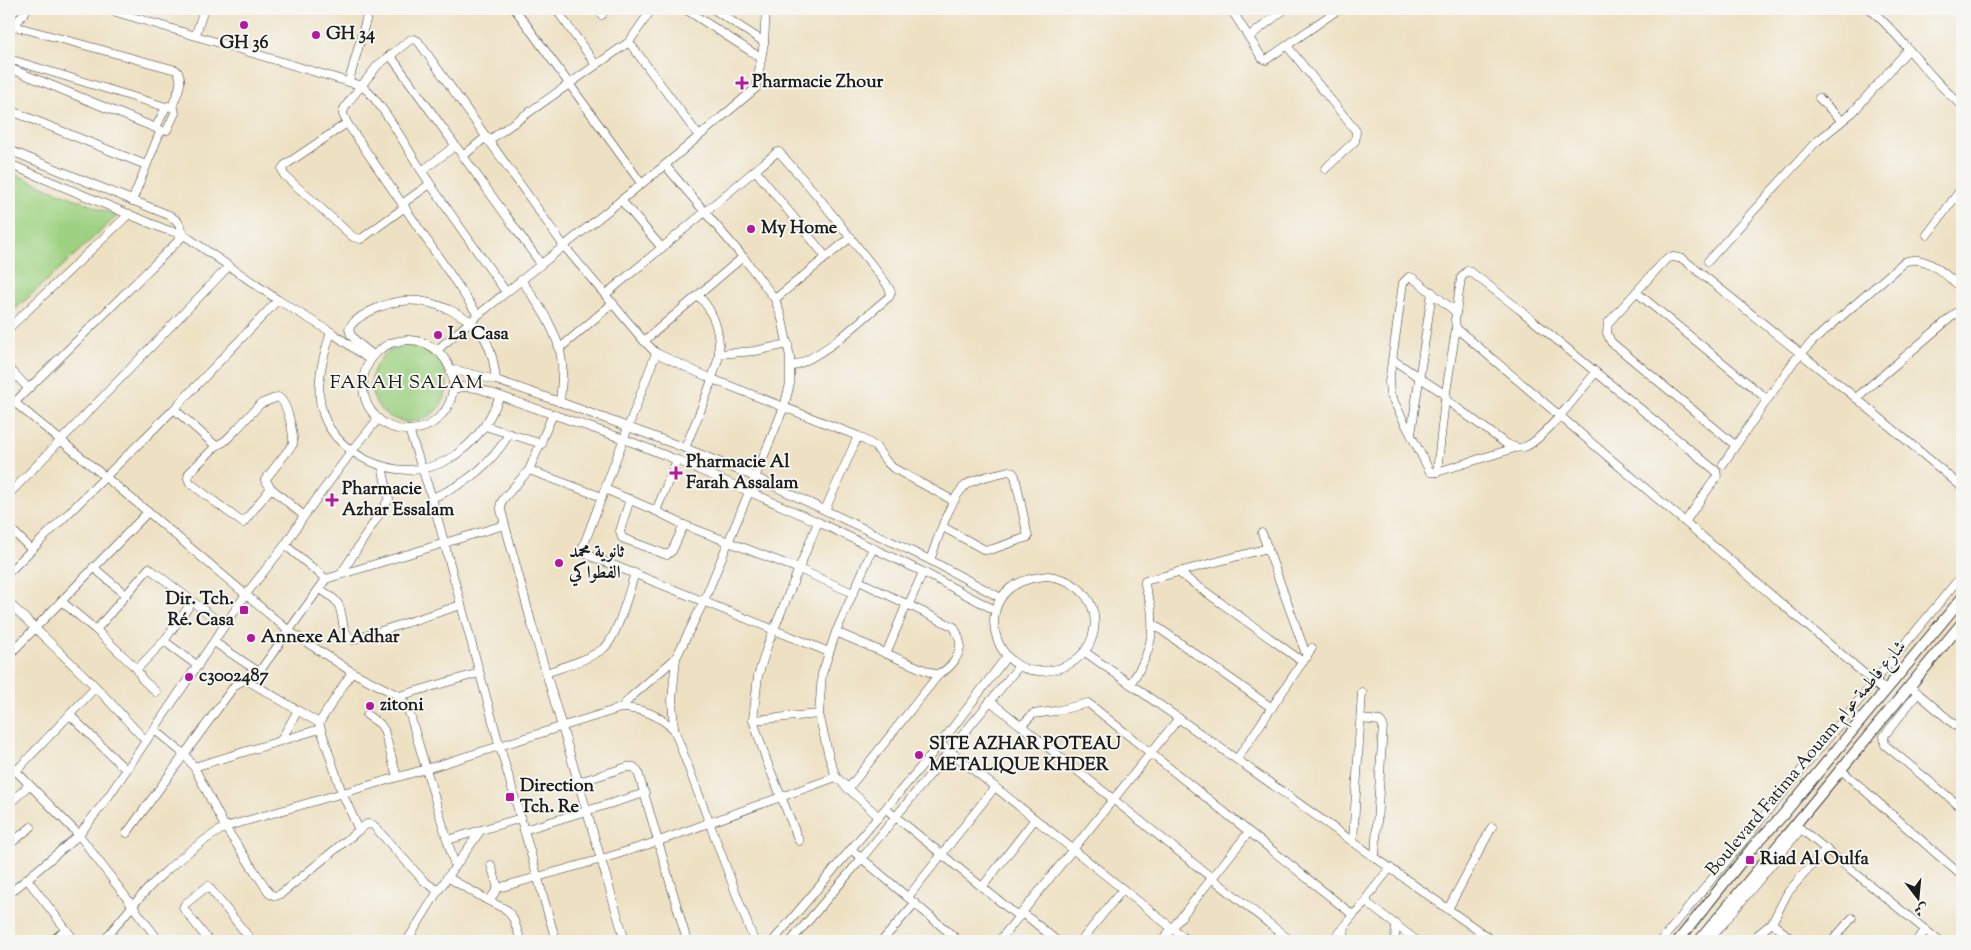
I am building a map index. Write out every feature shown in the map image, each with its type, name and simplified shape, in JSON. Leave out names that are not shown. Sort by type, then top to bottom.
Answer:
[{"type":"main road","name":"Boulevard Fatima Aouam شارع فاطمة عوام","points":[[1678,941],[1752,848],[1962,598]]},
{"type":"main road","name":"Boulevard Fatima Aouam شارع فاطمة عوام","points":[[1699,941],[1798,827],[1840,769],[1914,690],[1962,623]]},
{"type":"main road","points":[[1874,682],[1885,691]]},
{"type":"street","points":[[9,33],[27,9]]},
{"type":"street","points":[[106,9],[196,34],[362,86],[377,103],[430,184],[506,292]]},
{"type":"street","points":[[196,34],[204,9]]},
{"type":"street","points":[[349,81],[369,9]]},
{"type":"street","points":[[515,9],[641,183]]},
{"type":"street","points":[[556,9],[596,65]]},
{"type":"street","points":[[463,156],[629,42],[652,9]]},
{"type":"street","points":[[686,9],[761,58]]},
{"type":"street","points":[[713,9],[764,42]]},
{"type":"street","points":[[438,350],[470,321],[665,165],[756,88],[764,42],[766,9]]},
{"type":"street","points":[[1231,9],[1262,58],[1268,60],[1339,9]]},
{"type":"street","points":[[1250,37],[1285,9]]},
{"type":"street","points":[[1870,9],[1881,18],[1925,70],[1962,105]]},
{"type":"street","points":[[14,26],[176,70],[182,80],[169,107]]},
{"type":"street","points":[[478,315],[347,123],[343,114],[344,109],[378,65],[410,40],[414,39],[418,41],[564,246],[656,353],[712,379],[858,436],[876,447],[893,468],[954,501]]},
{"type":"street","points":[[629,42],[699,136]]},
{"type":"street","points":[[1288,47],[1356,132],[1355,141],[1325,169]]},
{"type":"street","points":[[1708,261],[1815,143],[1853,112],[1908,50]]},
{"type":"street","points":[[390,55],[541,264]]},
{"type":"street","points":[[9,59],[169,107],[175,113],[168,130],[159,131],[9,68]]},
{"type":"street","points":[[63,90],[63,82],[69,78]]},
{"type":"street","points":[[76,95],[81,90],[81,81]]},
{"type":"street","points":[[1819,98],[1842,121]]},
{"type":"street","points":[[9,110],[146,165]]},
{"type":"street","points":[[347,123],[285,165],[282,169],[284,175],[353,237],[362,239],[430,184]]},
{"type":"street","points":[[132,201],[159,131]]},
{"type":"street","points":[[422,171],[455,146]]},
{"type":"street","points":[[9,150],[171,216],[178,222],[184,235]]},
{"type":"street","points":[[606,294],[776,153],[782,153],[851,237],[891,292],[888,297],[839,339],[815,356],[791,367]]},
{"type":"street","points":[[9,164],[164,229],[184,235],[278,300],[372,358]]},
{"type":"street","points":[[665,165],[743,257],[775,299],[782,318],[791,367],[790,384],[784,407],[727,541],[704,601],[676,658],[672,700],[674,729],[754,941]]},
{"type":"street","points":[[755,170],[826,257]]},
{"type":"street","points":[[1927,235],[1962,188]]},
{"type":"street","points":[[621,200],[662,248]]},
{"type":"street","points":[[9,328],[129,214]]},
{"type":"street","points":[[184,235],[12,405],[60,440],[289,631],[352,672],[399,696],[405,703],[410,715],[455,866]]},
{"type":"street","points":[[775,299],[851,237]]},
{"type":"street","points":[[644,341],[743,257]]},
{"type":"street","points":[[1735,445],[1609,340],[1606,330],[1608,323],[1664,260],[1670,257],[1680,258],[1856,398],[1962,487]]},
{"type":"street","points":[[1723,464],[1767,399],[1801,354],[1908,260],[1916,259],[1926,262],[1962,288]]},
{"type":"street","points":[[9,494],[229,266]]},
{"type":"street","points":[[1437,472],[1445,397],[1456,328],[1456,312],[1462,278],[1467,271],[1471,272],[1519,309],[1716,471],[1717,476],[1685,522]]},
{"type":"street","points":[[1456,312],[1413,278],[1409,277],[1404,283],[1388,388],[1427,469],[1433,474],[1533,442],[1596,372]]},
{"type":"street","points":[[521,280],[542,311],[558,349],[562,363],[560,402]]},
{"type":"street","points":[[1410,434],[1432,292]]},
{"type":"street","points":[[1636,292],[1767,399]]},
{"type":"street","points":[[685,448],[712,379],[719,354],[714,317],[708,305],[699,296]]},
{"type":"street","points":[[9,572],[174,409],[278,300]]},
{"type":"street","points":[[372,358],[357,342],[349,329],[356,319],[381,306],[410,300],[425,300],[448,309],[470,321],[483,335],[494,364],[496,380]]},
{"type":"street","points":[[558,349],[614,304]]},
{"type":"street","points":[[1856,398],[1962,308]]},
{"type":"street","points":[[1456,328],[1874,682]]},
{"type":"street","points":[[331,332],[324,353],[320,381],[320,398],[323,414],[336,436],[352,451],[382,466],[409,471],[421,470],[442,463],[459,453],[470,444],[485,426],[500,396]]},
{"type":"street","points":[[404,340],[416,340],[438,350],[451,369],[453,389],[448,407],[442,415],[427,426],[409,430],[387,425],[378,419],[369,409],[363,391],[364,371],[372,358],[382,348],[393,342],[404,340]]},
{"type":"street","points":[[719,354],[788,344]]},
{"type":"street","points":[[656,353],[583,547],[584,551],[588,555],[829,652]]},
{"type":"street","points":[[1393,360],[1420,377],[1496,436],[1515,448]]},
{"type":"street","points":[[9,368],[28,388]]},
{"type":"street","points":[[451,369],[496,380],[560,402],[685,448],[755,477],[930,560],[1001,598]]},
{"type":"street","points":[[453,389],[470,387],[500,396],[624,439],[677,460],[818,522],[923,572],[995,610]]},
{"type":"street","points":[[271,488],[245,522],[241,522],[190,482],[188,478],[189,473],[216,446],[225,441],[260,404],[278,397],[281,398],[290,422],[293,444],[265,478],[265,481],[304,516]]},
{"type":"street","points":[[174,409],[216,446]]},
{"type":"street","points":[[553,414],[542,444],[529,470],[501,503],[504,524],[625,941]]},
{"type":"street","points":[[9,894],[79,836],[154,730],[246,594],[285,545],[304,516],[378,419]]},
{"type":"street","points":[[485,426],[542,444]]},
{"type":"street","points":[[409,430],[432,498],[499,745],[556,941]]},
{"type":"street","points":[[432,498],[451,491],[485,467],[499,452],[510,434]]},
{"type":"street","points":[[825,510],[858,436]]},
{"type":"street","points":[[656,511],[677,460]]},
{"type":"street","points":[[341,574],[389,499],[382,466]]},
{"type":"street","points":[[529,470],[602,497]]},
{"type":"street","points":[[930,560],[943,527],[954,501],[962,489],[971,482],[1008,471],[1012,472],[1028,537],[985,550],[943,527]]},
{"type":"street","points":[[605,489],[684,525],[853,593]]},
{"type":"street","points":[[630,499],[620,531],[622,538],[667,555],[672,551],[684,525]]},
{"type":"street","points":[[9,655],[148,512]]},
{"type":"street","points":[[799,841],[767,762],[753,720],[758,676],[773,631],[818,522]]},
{"type":"street","points":[[127,833],[235,685],[259,672],[326,579],[504,524]]},
{"type":"street","points":[[9,527],[31,549]]},
{"type":"street","points":[[1262,533],[1304,659]]},
{"type":"street","points":[[285,545],[326,579]]},
{"type":"street","points":[[873,548],[829,652],[822,674],[819,714],[829,757],[836,777],[879,817]]},
{"type":"street","points":[[1130,684],[1142,667],[1148,652],[1153,624],[1145,581],[1268,548]]},
{"type":"street","points":[[94,567],[126,596]]},
{"type":"street","points":[[96,630],[149,568],[214,618]]},
{"type":"street","points":[[886,654],[923,572]]},
{"type":"street","points":[[1178,572],[1304,659]]},
{"type":"street","points":[[546,672],[585,658],[604,648],[611,640],[635,573]]},
{"type":"street","points":[[1661,941],[1962,575]]},
{"type":"street","points":[[1035,577],[1056,577],[1073,583],[1085,594],[1094,619],[1094,634],[1086,652],[1072,662],[1056,669],[1037,671],[1019,666],[999,646],[995,633],[995,610],[1001,598],[1009,589],[1035,577]]},
{"type":"street","points":[[848,789],[939,674],[946,670],[958,655],[960,647],[957,632],[949,623],[859,581]]},
{"type":"street","points":[[320,589],[336,601],[340,608],[345,632],[353,640],[461,605]]},
{"type":"street","points":[[61,600],[96,630],[136,669],[142,679],[156,692]]},
{"type":"street","points":[[136,669],[164,641],[192,602]]},
{"type":"street","points":[[9,603],[96,687],[146,741]]},
{"type":"street","points":[[1153,624],[1272,708]]},
{"type":"street","points":[[836,632],[924,671],[939,674]]},
{"type":"street","points":[[164,641],[198,666]]},
{"type":"street","points":[[214,642],[259,672]]},
{"type":"street","points":[[1236,759],[1312,648]]},
{"type":"street","points":[[1086,652],[1493,941]]},
{"type":"street","points":[[773,941],[941,743],[1007,656]]},
{"type":"street","points":[[620,708],[676,658]]},
{"type":"street","points":[[804,941],[793,938],[862,858],[1019,666]]},
{"type":"street","points":[[194,767],[319,726],[352,672]]},
{"type":"street","points":[[399,696],[479,673]]},
{"type":"street","points":[[245,679],[319,726],[342,793],[359,830]]},
{"type":"street","points":[[16,771],[96,687]]},
{"type":"street","points":[[1962,731],[1914,690],[1884,736],[1885,745],[1962,808]]},
{"type":"street","points":[[1353,842],[1362,692]]},
{"type":"street","points":[[990,701],[1292,941]]},
{"type":"street","points":[[1022,725],[1033,714],[1056,712],[1088,703],[1353,915]]},
{"type":"street","points":[[104,941],[131,906],[175,861],[198,843],[225,828],[426,769],[620,708],[637,708],[650,712],[662,718],[674,729]]},
{"type":"street","points":[[281,740],[297,712]]},
{"type":"street","points":[[753,720],[819,714]]},
{"type":"street","points":[[70,715],[126,770]]},
{"type":"street","points":[[366,715],[380,724],[384,730],[397,777]]},
{"type":"street","points":[[999,941],[1178,718]]},
{"type":"street","points":[[1361,719],[1380,721],[1383,725],[1375,857]]},
{"type":"street","points":[[154,730],[185,755],[194,767],[225,828],[270,894],[276,896],[282,893],[367,824],[373,825],[424,881],[438,891]]},
{"type":"street","points":[[941,743],[1188,941]]},
{"type":"street","points":[[9,764],[79,836],[159,941]]},
{"type":"street","points":[[578,782],[627,767],[634,767],[638,772],[687,941]]},
{"type":"street","points":[[1840,769],[1962,876]]},
{"type":"street","points":[[488,901],[498,888],[659,841],[836,777]]},
{"type":"street","points":[[9,804],[29,785]]},
{"type":"street","points":[[908,897],[995,787]]},
{"type":"street","points":[[524,830],[645,793]]},
{"type":"street","points":[[886,809],[983,886],[1057,941]]},
{"type":"street","points":[[448,840],[521,818]]},
{"type":"street","points":[[983,886],[1036,819]]},
{"type":"street","points":[[9,845],[31,827]]},
{"type":"street","points":[[1709,941],[1798,827],[1940,941]]},
{"type":"street","points":[[1448,909],[1492,828]]},
{"type":"street","points":[[406,941],[481,830]]},
{"type":"street","points":[[1162,941],[1248,832]]},
{"type":"street","points":[[852,850],[959,941]]},
{"type":"street","points":[[1750,941],[1772,923],[1788,892],[1826,850]]},
{"type":"street","points":[[491,865],[498,888]]},
{"type":"street","points":[[1332,941],[1366,902],[1368,896],[1390,868]]},
{"type":"street","points":[[448,877],[507,910],[513,918],[519,934],[519,941]]},
{"type":"street","points":[[27,879],[75,941]]},
{"type":"street","points":[[209,941],[183,908],[185,904],[208,886],[252,941]]},
{"type":"street","points":[[1081,941],[1123,889]]},
{"type":"street","points":[[1366,902],[1418,941]]},
{"type":"street","points":[[882,941],[915,903]]},
{"type":"street","points":[[1832,941],[1852,918]]},
{"type":"street","points":[[1772,923],[1794,941]]},
{"type":"street","points":[[1395,941],[1396,924]]},
{"type":"street","points":[[1344,941],[1345,925]]},
{"type":"street","points":[[52,941],[65,930]]},
{"type":"street","points":[[1916,941],[1926,930]]},
{"type":"green space","points":[[9,172],[117,216],[9,315]]},
{"type":"green space","points":[[417,346],[430,352],[441,363],[447,376],[445,399],[430,416],[417,422],[401,422],[388,416],[373,399],[371,376],[377,363],[394,348]]},
{"type":"place","name":"GH 36","points":[[244,25]]},
{"type":"place","name":"GH 34","points":[[316,35]]},
{"type":"place","name":"Pharmacie Zhour","points":[[742,83]]},
{"type":"place","name":"My Home","points":[[751,229]]},
{"type":"place","name":"La Casa","points":[[438,335]]},
{"type":"place","name":"Pharmacie Al Farah Assalam","points":[[676,473]]},
{"type":"place","name":"Pharmacie Azhar Essalam","points":[[332,500]]},
{"type":"place","name":"ثانوية محمد الفطواكي","points":[[559,563]]},
{"type":"place","name":"Dir. Tch. Ré. Casa","points":[[244,610]]},
{"type":"place","name":"Annexe Al Adhar","points":[[251,638]]},
{"type":"place","name":"c3002487","points":[[189,677]]},
{"type":"place","name":"zitoni","points":[[370,706]]},
{"type":"place","name":"SITE AZHAR POTEAU METALIQUE KHDER","points":[[919,755]]},
{"type":"place","name":"Direction Tch. Re","points":[[510,797]]},
{"type":"place","name":"Riad Al Oulfa","points":[[1750,860]]},
{"type":"district","name":"FARAH SALAM","points":[[407,383]]}]
